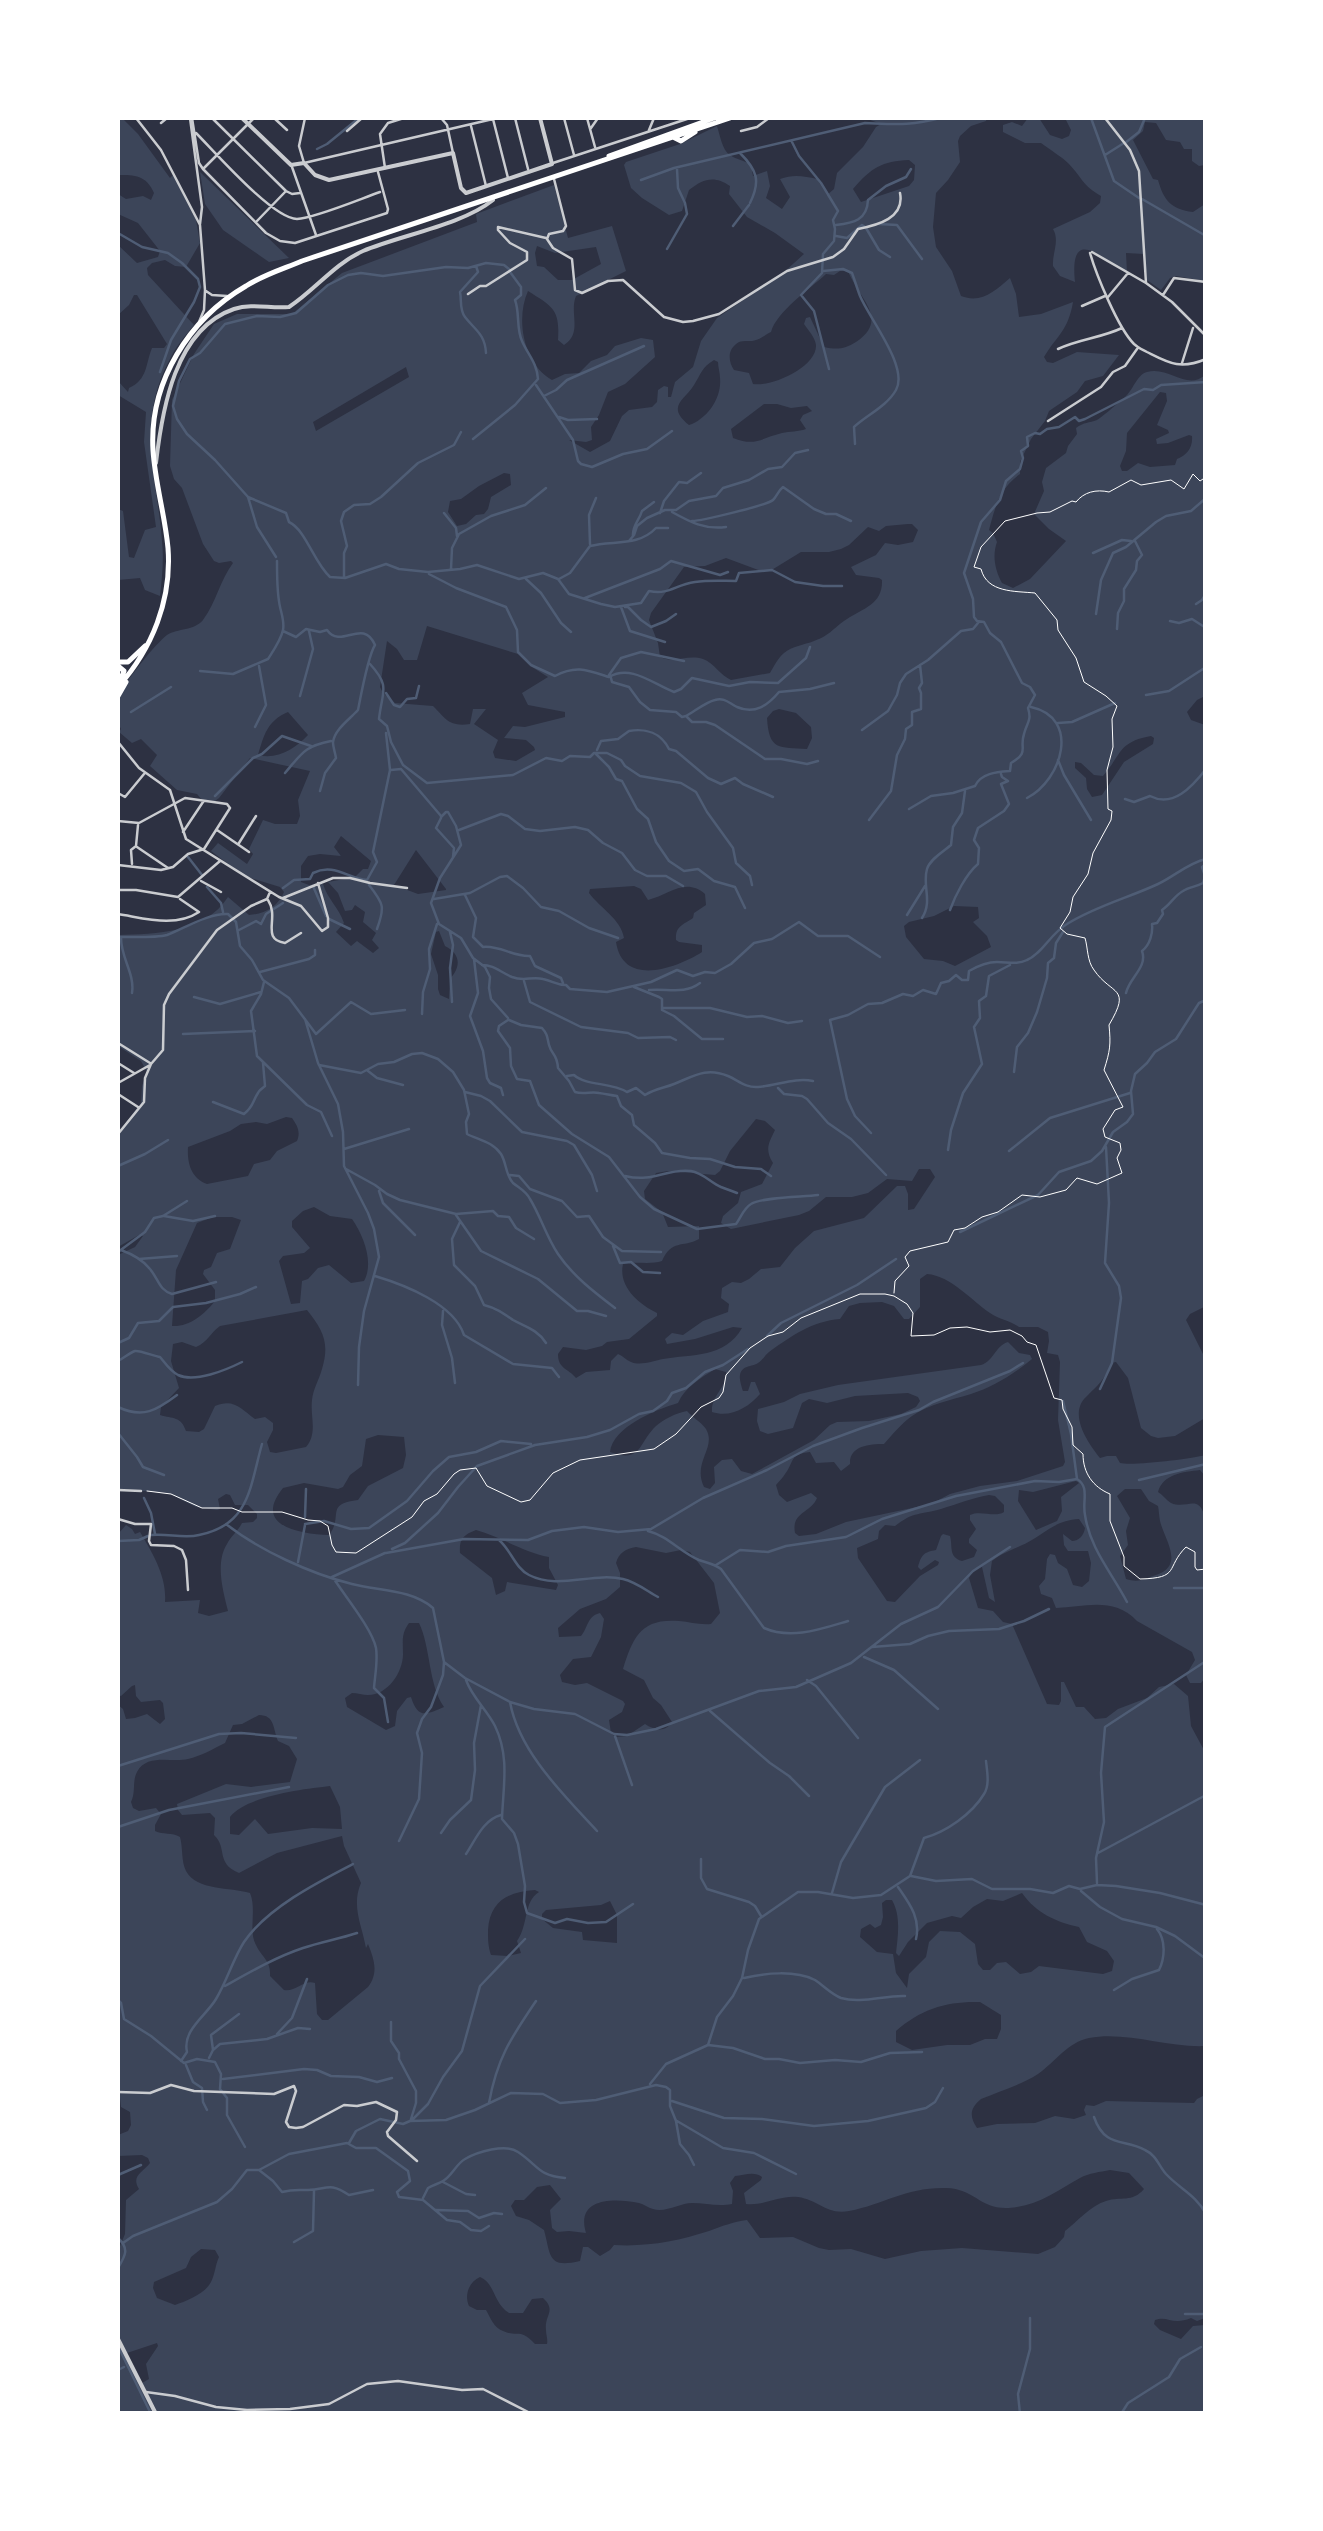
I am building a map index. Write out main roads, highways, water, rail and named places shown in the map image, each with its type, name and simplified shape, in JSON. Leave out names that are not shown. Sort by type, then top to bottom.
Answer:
[{"type":"main road","points":[[565,173],[673,137],[714,118]]},
{"type":"main road","points":[[118,696],[150,640],[164,599],[169,561],[153,434],[160,392],[174,358],[198,324],[251,282],[302,262],[726,118]]},
{"type":"main road","points":[[634,147],[645,133]]},
{"type":"main road","points":[[118,687],[124,671],[118,665],[128,662],[150,640]]},
{"type":"main road","points":[[118,687],[128,675]]},
{"type":"waterway","points":[[317,149],[359,118]]},
{"type":"waterway","points":[[641,180],[674,168],[865,123],[911,123],[940,118]]},
{"type":"waterway","points":[[1091,118],[1114,181],[1139,198]]},
{"type":"waterway","points":[[1125,143],[1139,132],[1145,118]]},
{"type":"waterway","points":[[792,142],[838,211],[833,220],[834,241],[823,254],[822,273],[801,295],[814,311],[829,369]]},
{"type":"waterway","points":[[1105,155],[1124,143]]},
{"type":"waterway","points":[[740,153],[756,176],[750,203]]},
{"type":"waterway","points":[[667,249],[687,214],[678,188],[677,169]]},
{"type":"waterway","points":[[836,225],[858,219],[868,200],[906,177],[911,169]]},
{"type":"waterway","points":[[1142,199],[1206,236]]},
{"type":"waterway","points":[[733,226],[749,205]]},
{"type":"waterway","points":[[879,224],[897,225],[922,259]]},
{"type":"waterway","points":[[836,236],[847,238],[862,225],[867,228]]},
{"type":"waterway","points":[[866,228],[879,250],[890,257]]},
{"type":"waterway","points":[[118,233],[142,247],[168,253],[198,279],[200,287],[194,302],[171,340],[160,372]]},
{"type":"waterway","points":[[276,557],[257,527],[248,497],[177,419],[173,406],[190,359],[225,324],[257,316],[296,313],[328,285],[348,275],[383,276],[486,263],[509,269]]},
{"type":"waterway","points":[[476,266],[478,272],[460,292],[461,308],[482,337],[486,353]]},
{"type":"waterway","points":[[823,271],[843,269],[852,273],[897,369],[896,390],[854,427],[855,444]]},
{"type":"waterway","points":[[473,439],[515,405],[538,379],[519,331],[515,300],[521,295],[521,287],[510,272]]},
{"type":"waterway","points":[[544,396],[567,380],[644,346]]},
{"type":"waterway","points":[[909,809],[931,796],[953,793],[975,786],[990,774],[1010,771],[1011,763],[1022,753],[1028,708],[1035,695],[1022,683],[1001,642],[984,622],[974,617],[973,599],[964,573],[981,522],[1000,500],[1006,481],[1020,469],[1027,437],[1059,427],[1075,417],[1079,421],[1085,419],[1144,389],[1206,382]]},
{"type":"waterway","points":[[536,385],[573,440],[581,464],[592,467],[647,449],[672,431]]},
{"type":"waterway","points":[[559,417],[597,419]]},
{"type":"waterway","points":[[344,577],[344,512],[381,497],[418,463],[454,445],[461,432]]},
{"type":"waterway","points":[[629,541],[647,518],[676,510],[689,501],[716,496],[723,488],[782,467],[795,453],[808,450]]},
{"type":"waterway","points":[[660,513],[679,482],[687,483],[701,473]]},
{"type":"waterway","points":[[692,521],[768,502],[783,487],[814,509],[851,521]]},
{"type":"waterway","points":[[451,569],[452,548],[459,534],[491,516],[525,505],[546,488]]},
{"type":"waterway","points":[[248,497],[286,513],[330,577],[345,578],[386,564],[428,572],[477,565],[519,579],[543,573],[558,579],[569,594],[615,607],[641,603],[649,591],[662,592],[700,581],[736,581],[739,573],[772,570],[795,582],[842,586]]},
{"type":"waterway","points":[[590,544],[589,515],[596,498]]},
{"type":"waterway","points":[[1096,614],[1101,580],[1113,553],[1166,516],[1191,511],[1206,498]]},
{"type":"waterway","points":[[633,536],[642,511],[654,502]]},
{"type":"waterway","points":[[672,512],[704,526],[726,527]]},
{"type":"waterway","points":[[444,513],[456,528],[457,536]]},
{"type":"waterway","points":[[559,579],[570,573],[590,546],[633,540],[656,528],[668,528]]},
{"type":"waterway","points":[[1093,553],[1122,540],[1131,541]]},
{"type":"waterway","points":[[1117,629],[1124,589],[1142,555],[1135,541]]},
{"type":"waterway","points":[[200,671],[233,674],[268,659],[281,638],[283,626],[277,561]]},
{"type":"waterway","points":[[585,598],[660,569],[671,561],[720,575],[728,572]]},
{"type":"waterway","points":[[429,574],[506,607],[517,630],[518,652],[531,665],[555,676],[576,670],[609,677],[625,673],[674,692],[692,678],[729,686],[778,683],[806,658],[810,647]]},
{"type":"waterway","points":[[526,579],[571,632]]},
{"type":"waterway","points":[[1196,604],[1206,593]]},
{"type":"waterway","points":[[621,607],[630,631],[665,642]]},
{"type":"waterway","points":[[625,607],[651,627],[676,614]]},
{"type":"waterway","points":[[1170,621],[1192,619],[1206,628]]},
{"type":"waterway","points":[[862,730],[888,711],[906,674],[961,631],[973,629],[978,623]]},
{"type":"waterway","points":[[283,631],[296,637],[306,629],[327,630],[339,637],[358,633],[370,637],[375,645],[358,710],[334,737],[336,758],[325,773],[320,791]]},
{"type":"waterway","points":[[300,696],[313,649],[309,631]]},
{"type":"waterway","points":[[609,675],[621,658],[641,652],[684,661]]},
{"type":"waterway","points":[[370,664],[383,684],[379,719],[387,726],[403,765],[427,783],[513,775],[546,758],[562,761],[570,756],[607,753],[640,776],[681,783],[696,792],[752,885]]},
{"type":"waterway","points":[[869,820],[891,791],[897,755],[906,729],[912,725],[912,712],[921,709],[920,665]]},
{"type":"waterway","points":[[255,727],[266,705],[259,666]]},
{"type":"waterway","points":[[1146,695],[1169,691],[1206,667]]},
{"type":"waterway","points":[[611,678],[612,682],[629,687],[650,710],[676,712],[692,722],[715,725],[765,759],[807,764],[818,761]]},
{"type":"waterway","points":[[686,716],[718,699],[755,709],[766,705],[779,692],[834,683]]},
{"type":"waterway","points":[[386,693],[400,707],[407,699],[416,698],[419,686]]},
{"type":"waterway","points":[[131,712],[171,687]]},
{"type":"waterway","points":[[1058,723],[1072,722],[1115,703]]},
{"type":"waterway","points":[[1027,798],[1049,778],[1061,750],[1056,723],[1047,713],[1031,707]]},
{"type":"waterway","points":[[597,750],[601,741],[618,739],[629,731],[647,731],[708,778],[721,784],[735,778],[773,797]]},
{"type":"waterway","points":[[283,888],[294,880],[310,879],[321,870],[367,880],[377,862],[373,852],[390,770],[386,733]]},
{"type":"waterway","points":[[215,796],[282,736],[311,746]]},
{"type":"waterway","points":[[285,773],[305,751],[331,741]]},
{"type":"waterway","points":[[596,754],[622,781],[637,809],[648,819],[656,842],[669,861],[684,871],[698,869],[714,881],[735,887],[745,908]]},
{"type":"waterway","points":[[1058,760],[1091,820]]},
{"type":"waterway","points":[[391,770],[401,769],[441,816]]},
{"type":"waterway","points":[[1125,799],[1134,802],[1150,796],[1174,797],[1188,789],[1206,769]]},
{"type":"waterway","points":[[950,910],[961,886],[978,864],[979,848],[974,840],[978,828],[1009,804],[1001,784],[1008,781],[1001,774]]},
{"type":"waterway","points":[[922,918],[927,906],[927,869],[951,845],[965,791]]},
{"type":"waterway","points":[[441,817],[448,812],[461,845],[440,878],[431,903],[439,924],[461,938],[473,958],[485,967],[490,977],[491,999],[508,1018]]},
{"type":"waterway","points":[[459,830],[501,814],[525,829],[588,830],[622,853],[635,870],[647,876],[666,876],[683,886]]},
{"type":"waterway","points":[[441,818],[436,828],[454,848],[453,857]]},
{"type":"waterway","points":[[188,857],[202,875]]},
{"type":"waterway","points":[[871,1133],[855,1116],[847,1099],[830,1020],[903,994],[913,996],[923,990],[936,994],[941,983],[956,975],[968,980],[969,971],[986,964],[1027,960],[1061,928],[1078,918],[1206,859]]},
{"type":"waterway","points":[[1126,993],[1142,962],[1152,924],[1157,923],[1162,910],[1180,893],[1203,883],[1202,867],[1206,864]]},
{"type":"waterway","points":[[434,899],[470,893],[507,876],[541,907],[559,911],[618,938]]},
{"type":"waterway","points":[[369,885],[382,906],[377,929]]},
{"type":"waterway","points":[[313,886],[326,916]]},
{"type":"waterway","points":[[907,915],[925,886]]},
{"type":"waterway","points":[[207,887],[221,903],[223,912]]},
{"type":"waterway","points":[[465,895],[476,918],[473,937],[483,947],[530,956],[535,966],[561,978],[563,983]]},
{"type":"waterway","points":[[239,930],[256,921],[261,924],[266,914],[283,903]]},
{"type":"waterway","points":[[118,937],[167,935],[205,918],[228,914],[236,922],[240,946],[263,980],[289,998],[316,1034],[351,1002],[371,1014],[405,1010]]},
{"type":"waterway","points":[[329,919],[350,929]]},
{"type":"waterway","points":[[482,965],[517,978],[539,978],[570,989],[607,992],[651,982],[677,970],[693,976],[715,973],[754,943],[772,939],[799,922],[818,936],[848,936],[880,957]]},
{"type":"waterway","points":[[422,1014],[430,969],[429,949],[437,924]]},
{"type":"waterway","points":[[450,932],[452,1002]]},
{"type":"waterway","points":[[1014,1072],[1017,1047],[1037,1012],[1048,963],[1054,958],[1056,943],[1063,932]]},
{"type":"waterway","points":[[121,938],[132,993]]},
{"type":"waterway","points":[[260,972],[309,959],[315,950]]},
{"type":"waterway","points":[[474,959],[478,993],[470,1016],[483,1051],[487,1078],[501,1088],[503,1095]]},
{"type":"waterway","points":[[948,1150],[963,1093],[982,1064],[974,1027],[980,1018],[979,1001],[986,996],[989,976],[1010,965]]},
{"type":"waterway","points":[[524,981],[530,1002],[581,1027],[628,1033],[638,1038],[676,1040]]},
{"type":"waterway","points":[[264,982],[251,1011],[257,1056],[307,1105],[321,1112],[332,1136]]},
{"type":"waterway","points":[[649,990],[682,990],[700,983]]},
{"type":"waterway","points":[[634,987],[662,999],[662,1010],[702,1039],[723,1039]]},
{"type":"waterway","points":[[194,997],[220,1004],[261,992]]},
{"type":"waterway","points":[[960,1232],[1038,1195],[1059,1172],[1091,1161],[1102,1151],[1113,1132],[1133,1114],[1131,1091],[1135,1074],[1155,1052],[1176,1039],[1199,1003],[1206,1000]]},
{"type":"waterway","points":[[662,1008],[710,1008],[788,1023],[802,1021]]},
{"type":"waterway","points":[[305,1019],[318,1063],[338,1104],[344,1166],[368,1213],[379,1257],[364,1311],[358,1385]]},
{"type":"waterway","points":[[508,1020],[498,1031],[510,1048],[517,1079],[530,1081],[539,1105],[572,1134],[609,1157],[654,1209],[697,1229],[736,1224],[746,1208],[756,1202],[818,1195]]},
{"type":"waterway","points":[[509,1020],[542,1028],[558,1068],[575,1092],[617,1096],[621,1106],[632,1115],[634,1125],[662,1153],[761,1169],[771,1176]]},
{"type":"waterway","points":[[183,1034],[255,1031]]},
{"type":"waterway","points":[[319,1065],[361,1073],[412,1054],[438,1059],[453,1072],[464,1090],[469,1114],[467,1134],[498,1150],[510,1180],[528,1196],[564,1262],[615,1308]]},
{"type":"waterway","points":[[213,1102],[244,1114],[265,1086],[263,1063]]},
{"type":"waterway","points":[[368,1071],[377,1078],[403,1085]]},
{"type":"waterway","points":[[567,1076],[627,1092],[636,1088],[645,1095],[707,1072],[720,1073],[753,1087],[813,1081]]},
{"type":"waterway","points":[[778,1088],[784,1094],[807,1099],[886,1175]]},
{"type":"waterway","points":[[465,1092],[490,1101],[522,1132],[574,1145],[597,1191]]},
{"type":"waterway","points":[[1009,1151],[1050,1118],[1130,1093]]},
{"type":"waterway","points":[[344,1149],[409,1129]]},
{"type":"waterway","points":[[118,1166],[168,1140]]},
{"type":"waterway","points":[[1100,1389],[1112,1363],[1121,1298],[1119,1286],[1105,1263],[1109,1203],[1106,1147]]},
{"type":"waterway","points":[[346,1169],[400,1200],[456,1214],[493,1211],[509,1217],[516,1228],[534,1239]]},
{"type":"waterway","points":[[625,1176],[644,1178],[691,1171],[737,1193]]},
{"type":"waterway","points":[[510,1175],[519,1176],[530,1189],[562,1201],[577,1217],[589,1216],[603,1237],[622,1251],[661,1252]]},
{"type":"waterway","points":[[379,1191],[383,1203],[415,1235]]},
{"type":"waterway","points":[[118,1252],[145,1232],[154,1218],[187,1201]]},
{"type":"waterway","points":[[456,1215],[481,1251],[538,1279],[577,1311],[606,1316]]},
{"type":"waterway","points":[[164,1216],[193,1221],[215,1216]]},
{"type":"waterway","points":[[460,1222],[452,1239],[454,1265],[475,1286],[484,1305],[531,1329],[546,1343]]},
{"type":"waterway","points":[[613,1246],[620,1263],[631,1262],[643,1272],[660,1273]]},
{"type":"waterway","points":[[121,1250],[144,1263],[172,1294],[216,1282]]},
{"type":"waterway","points":[[139,1259],[177,1256]]},
{"type":"waterway","points":[[767,1336],[781,1323],[857,1285],[896,1259]]},
{"type":"waterway","points":[[375,1276],[414,1290],[439,1305],[459,1324],[464,1335],[513,1364],[552,1368],[559,1377]]},
{"type":"waterway","points":[[118,1343],[129,1338],[138,1323],[159,1321],[173,1307],[206,1303],[256,1287]]},
{"type":"waterway","points":[[1206,1298],[1206,1306]]},
{"type":"waterway","points":[[443,1311],[442,1325],[455,1383]]},
{"type":"waterway","points":[[392,1549],[405,1543],[438,1513],[477,1466],[535,1445],[610,1430],[653,1411],[672,1393],[748,1349]]},
{"type":"waterway","points":[[118,1361],[140,1351],[160,1357],[170,1369],[185,1377],[202,1377],[242,1362]]},
{"type":"waterway","points":[[386,1553],[464,1539],[528,1540],[552,1531],[584,1527],[618,1532],[651,1529],[703,1498],[813,1446],[919,1410],[1023,1363]]},
{"type":"waterway","points":[[118,1407],[149,1411],[177,1395]]},
{"type":"waterway","points":[[1063,1401],[1077,1479],[1084,1490],[1088,1527],[1127,1602]]},
{"type":"waterway","points":[[118,1433],[143,1467],[164,1475]]},
{"type":"waterway","points":[[305,1524],[324,1521],[351,1529],[369,1528],[407,1501],[449,1457],[476,1452],[501,1441],[531,1444]]},
{"type":"waterway","points":[[151,1535],[193,1536],[229,1522],[245,1502],[262,1444]]},
{"type":"waterway","points":[[1139,1480],[1206,1464]]},
{"type":"waterway","points":[[716,1565],[740,1550],[768,1552],[846,1537],[882,1519],[956,1496],[1035,1481],[1077,1479]]},
{"type":"waterway","points":[[305,1517],[306,1489]]},
{"type":"waterway","points":[[144,1498],[155,1534]]},
{"type":"waterway","points":[[226,1524],[303,1567],[336,1580],[405,1594],[433,1608],[443,1675],[417,1733],[422,1753],[419,1799],[399,1841]]},
{"type":"waterway","points":[[298,1562],[305,1525]]},
{"type":"waterway","points":[[648,1531],[721,1569],[764,1628],[795,1633],[848,1621]]},
{"type":"waterway","points":[[118,1541],[148,1536]]},
{"type":"waterway","points":[[499,1540],[524,1572],[540,1579],[612,1577],[637,1584],[658,1597]]},
{"type":"waterway","points":[[444,1662],[510,1702],[575,1714],[614,1734],[627,1735],[656,1729],[759,1691],[796,1687],[851,1663],[901,1624],[938,1607],[973,1571],[1010,1547]]},
{"type":"waterway","points":[[332,1577],[385,1553]]},
{"type":"waterway","points":[[334,1579],[373,1640],[377,1658],[374,1688],[384,1698],[388,1722]]},
{"type":"waterway","points":[[1174,1588],[1206,1588]]},
{"type":"waterway","points":[[872,1647],[910,1644],[949,1631],[999,1629],[1049,1609]]},
{"type":"waterway","points":[[864,1657],[894,1670],[938,1709]]},
{"type":"waterway","points":[[1097,1883],[1096,1858],[1104,1822],[1101,1773],[1105,1727],[1206,1661]]},
{"type":"waterway","points":[[466,1680],[492,1720],[503,1749],[502,1819],[518,1844],[527,1913],[555,1923],[567,1919],[606,1922],[633,1904]]},
{"type":"waterway","points":[[807,1680],[858,1738]]},
{"type":"waterway","points":[[510,1702],[533,1755],[597,1831]]},
{"type":"waterway","points":[[441,1833],[471,1800],[481,1705]]},
{"type":"waterway","points":[[710,1711],[809,1796]]},
{"type":"waterway","points":[[118,1766],[219,1734],[296,1738]]},
{"type":"waterway","points":[[615,1736],[632,1785]]},
{"type":"waterway","points":[[832,1893],[841,1862],[885,1787],[920,1760]]},
{"type":"waterway","points":[[708,2045],[717,2017],[742,1978],[759,1919],[798,1892],[853,1898],[881,1895],[910,1876],[924,1838],[958,1821],[984,1794],[988,1782],[986,1761]]},
{"type":"waterway","points":[[118,1827],[169,1810],[289,1787]]},
{"type":"waterway","points":[[1098,1853],[1206,1795]]},
{"type":"waterway","points":[[466,1854],[485,1826],[501,1815]]},
{"type":"waterway","points":[[701,1859],[701,1878],[707,1889],[749,1902],[761,1916]]},
{"type":"waterway","points":[[181,2061],[191,2030],[216,1999],[240,1949],[254,1930],[294,1897],[353,1864]]},
{"type":"waterway","points":[[911,1876],[936,1881],[972,1879],[992,1889],[1053,1893],[1069,1886],[1116,1886],[1206,1905]]},
{"type":"waterway","points":[[898,1887],[915,1918],[916,1939]]},
{"type":"waterway","points":[[1081,1891],[1122,1919],[1175,1936],[1206,1959]]},
{"type":"waterway","points":[[1114,1990],[1159,1970],[1164,1949],[1157,1929]]},
{"type":"waterway","points":[[225,1986],[293,1952],[357,1933]]},
{"type":"waterway","points":[[412,2120],[428,2104],[462,2051],[480,1986],[525,1939]]},
{"type":"waterway","points":[[744,1978],[798,1975],[849,2000],[905,1996]]},
{"type":"waterway","points":[[277,2034],[292,2018],[307,1979]]},
{"type":"waterway","points":[[118,2000],[124,2019],[184,2063],[197,2059],[215,2062],[221,2074],[220,2089],[227,2098],[227,2115],[245,2147]]},
{"type":"waterway","points":[[489,2103],[506,2049],[536,2001]]},
{"type":"waterway","points":[[209,2058],[213,2050],[211,2035],[239,2014]]},
{"type":"waterway","points":[[391,2022],[391,2041],[416,2091],[411,2119]]},
{"type":"waterway","points":[[213,2050],[220,2044],[310,2029]]},
{"type":"waterway","points":[[650,2084],[666,2064],[708,2045],[800,2063],[861,2062],[890,2053],[922,2052]]},
{"type":"waterway","points":[[186,2065],[193,2082],[202,2088],[207,2110]]},
{"type":"waterway","points":[[223,2079],[304,2069],[377,2082],[392,2078]]},
{"type":"waterway","points":[[349,2143],[356,2131],[380,2119],[403,2124],[446,2120],[511,2093],[543,2094],[560,2103],[596,2100],[656,2085],[670,2090],[680,2144],[694,2165]]},
{"type":"waterway","points":[[672,2101],[724,2118],[814,2126],[868,2121],[926,2108],[943,2088]]},
{"type":"waterway","points":[[1094,2117],[1110,2138],[1138,2146],[1152,2155],[1206,2214]]},
{"type":"waterway","points":[[677,2121],[723,2148],[754,2153],[796,2174]]},
{"type":"waterway","points":[[123,2243],[217,2202],[247,2170],[259,2170],[289,2154],[347,2143],[356,2148],[376,2148],[408,2171],[410,2181],[397,2192],[399,2197],[423,2200],[447,2220],[460,2222],[471,2230],[481,2231],[489,2226]]},
{"type":"waterway","points":[[423,2198],[428,2188],[446,2179],[465,2159],[499,2148],[513,2149],[544,2172],[565,2178]]},
{"type":"waterway","points":[[118,2175],[141,2165]]},
{"type":"waterway","points":[[259,2170],[282,2192],[332,2187],[349,2195],[373,2190]]},
{"type":"waterway","points":[[443,2182],[475,2195]]},
{"type":"waterway","points":[[294,2242],[313,2231],[314,2191]]},
{"type":"waterway","points":[[436,2210],[468,2211],[479,2218],[502,2214]]},
{"type":"waterway","points":[[118,2238],[125,2253],[118,2268]]},
{"type":"waterway","points":[[1185,2314],[1206,2314]]},
{"type":"waterway","points":[[1020,2414],[1018,2394],[1030,2349],[1030,2318]]},
{"type":"waterway","points":[[118,2346],[151,2414]]},
{"type":"waterway","points":[[1121,2414],[1128,2403],[1169,2377],[1180,2359],[1201,2347]]},
{"type":"waterway","points":[[118,2370],[124,2367]]},
{"type":"waterway","points":[[1201,2414],[1206,2411]]}]
